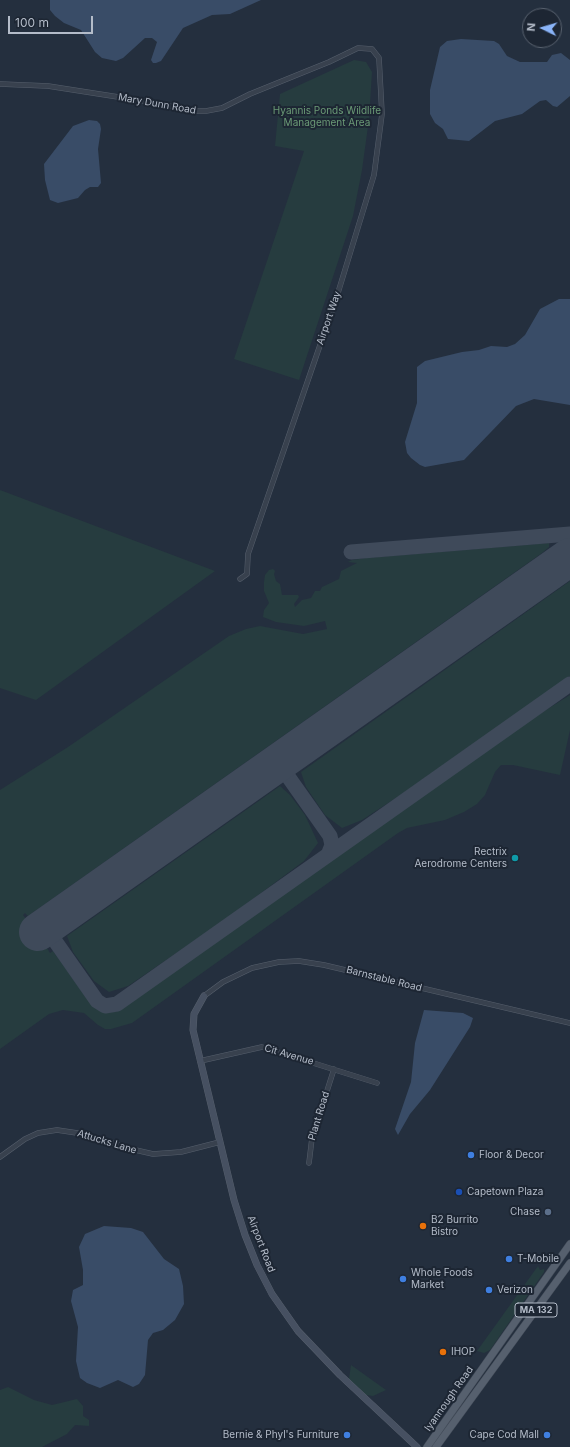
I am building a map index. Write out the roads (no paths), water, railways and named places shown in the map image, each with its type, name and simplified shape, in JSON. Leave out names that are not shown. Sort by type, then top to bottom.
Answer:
[{"type":"main road","name":"Iyannough Road","points":[[427,1447],[570,1244]]},
{"type":"main road","name":"Iyannough Road","points":[[436,1447],[570,1263]]},
{"type":"street","name":"Mary Dunn Road","points":[[0,84],[56,87],[144,101],[194,112],[206,111],[222,108],[250,94],[329,62],[358,48],[372,49]]},
{"type":"street","name":"Airport Way","points":[[240,579],[248,574],[248,554],[337,296],[374,175],[382,114],[379,58],[372,49]]},
{"type":"street","name":"Barnstable Road","points":[[204,996],[223,982],[252,968],[275,963],[299,962],[324,965],[570,1023]]},
{"type":"street","name":"Airport Road","points":[[204,996],[196,1009],[192,1023],[220,1142],[245,1235],[257,1265],[274,1297],[298,1331],[319,1354],[417,1447]]},
{"type":"street","name":"Cit Avenue","points":[[200,1061],[262,1047],[377,1083]]},
{"type":"street","name":"Plant Road","points":[[309,1163],[312,1138],[334,1069]]},
{"type":"street","name":"Attucks Lane","points":[[0,1157],[25,1139],[38,1133],[57,1130],[84,1134],[131,1150],[153,1154],[181,1152],[220,1142]]},
{"type":"water","points":[[50,0],[261,0],[230,14],[212,15],[183,28],[161,61],[153,63],[151,60],[157,42],[152,38],[145,38],[123,58],[116,61],[102,58],[95,52],[81,30],[64,23],[55,16],[50,10]]},
{"type":"water","points":[[461,39],[494,41],[499,44],[507,56],[520,62],[547,62],[552,55],[561,53],[570,60],[570,96],[557,107],[553,106],[546,100],[540,101],[522,114],[495,121],[469,141],[448,139],[443,129],[435,123],[430,114],[430,90],[440,47],[447,41]]},
{"type":"water","points":[[89,120],[97,121],[100,124],[101,129],[98,149],[101,183],[98,187],[90,187],[85,190],[78,198],[58,203],[50,200],[45,180],[44,164],[73,126]]},
{"type":"water","points":[[559,299],[570,299],[570,405],[534,399],[516,406],[464,460],[425,467],[411,458],[407,453],[405,442],[417,403],[417,367],[425,361],[462,352],[479,350],[491,346],[507,347],[515,344],[525,335],[540,309]]},
{"type":"water","points":[[424,1010],[463,1013],[473,1018],[470,1027],[430,1090],[410,1114],[398,1135],[395,1129],[411,1082],[415,1043]]},
{"type":"water","points":[[104,1226],[131,1228],[143,1232],[164,1259],[179,1269],[183,1286],[184,1304],[175,1320],[163,1330],[153,1333],[148,1340],[145,1375],[139,1384],[133,1387],[118,1380],[100,1388],[87,1383],[80,1378],[76,1361],[78,1327],[71,1301],[73,1290],[83,1285],[83,1270],[79,1247],[85,1234]]},
{"type":"place","name":"Rectrix Aerodrome Centers","points":[[515,858]]},
{"type":"place","name":"Floor & Decor","points":[[471,1155]]},
{"type":"place","name":"Capetown Plaza","points":[[459,1192]]},
{"type":"place","name":"Chase","points":[[548,1212]]},
{"type":"place","name":"B2 Burrito Bistro","points":[[423,1226]]},
{"type":"place","name":"T-Mobile","points":[[509,1259]]},
{"type":"place","name":"Whole Foods Market","points":[[403,1279]]},
{"type":"place","name":"Verizon","points":[[489,1290]]},
{"type":"place","name":"IHOP","points":[[443,1352]]},
{"type":"place","name":"Bernie & Phyl's Furniture","points":[[347,1435]]},
{"type":"place","name":"Cape Cod Mall","points":[[547,1435]]},
{"type":"park label","name":"Hyannis Ponds Wildlife Management Area","points":[[327,116]]}]
